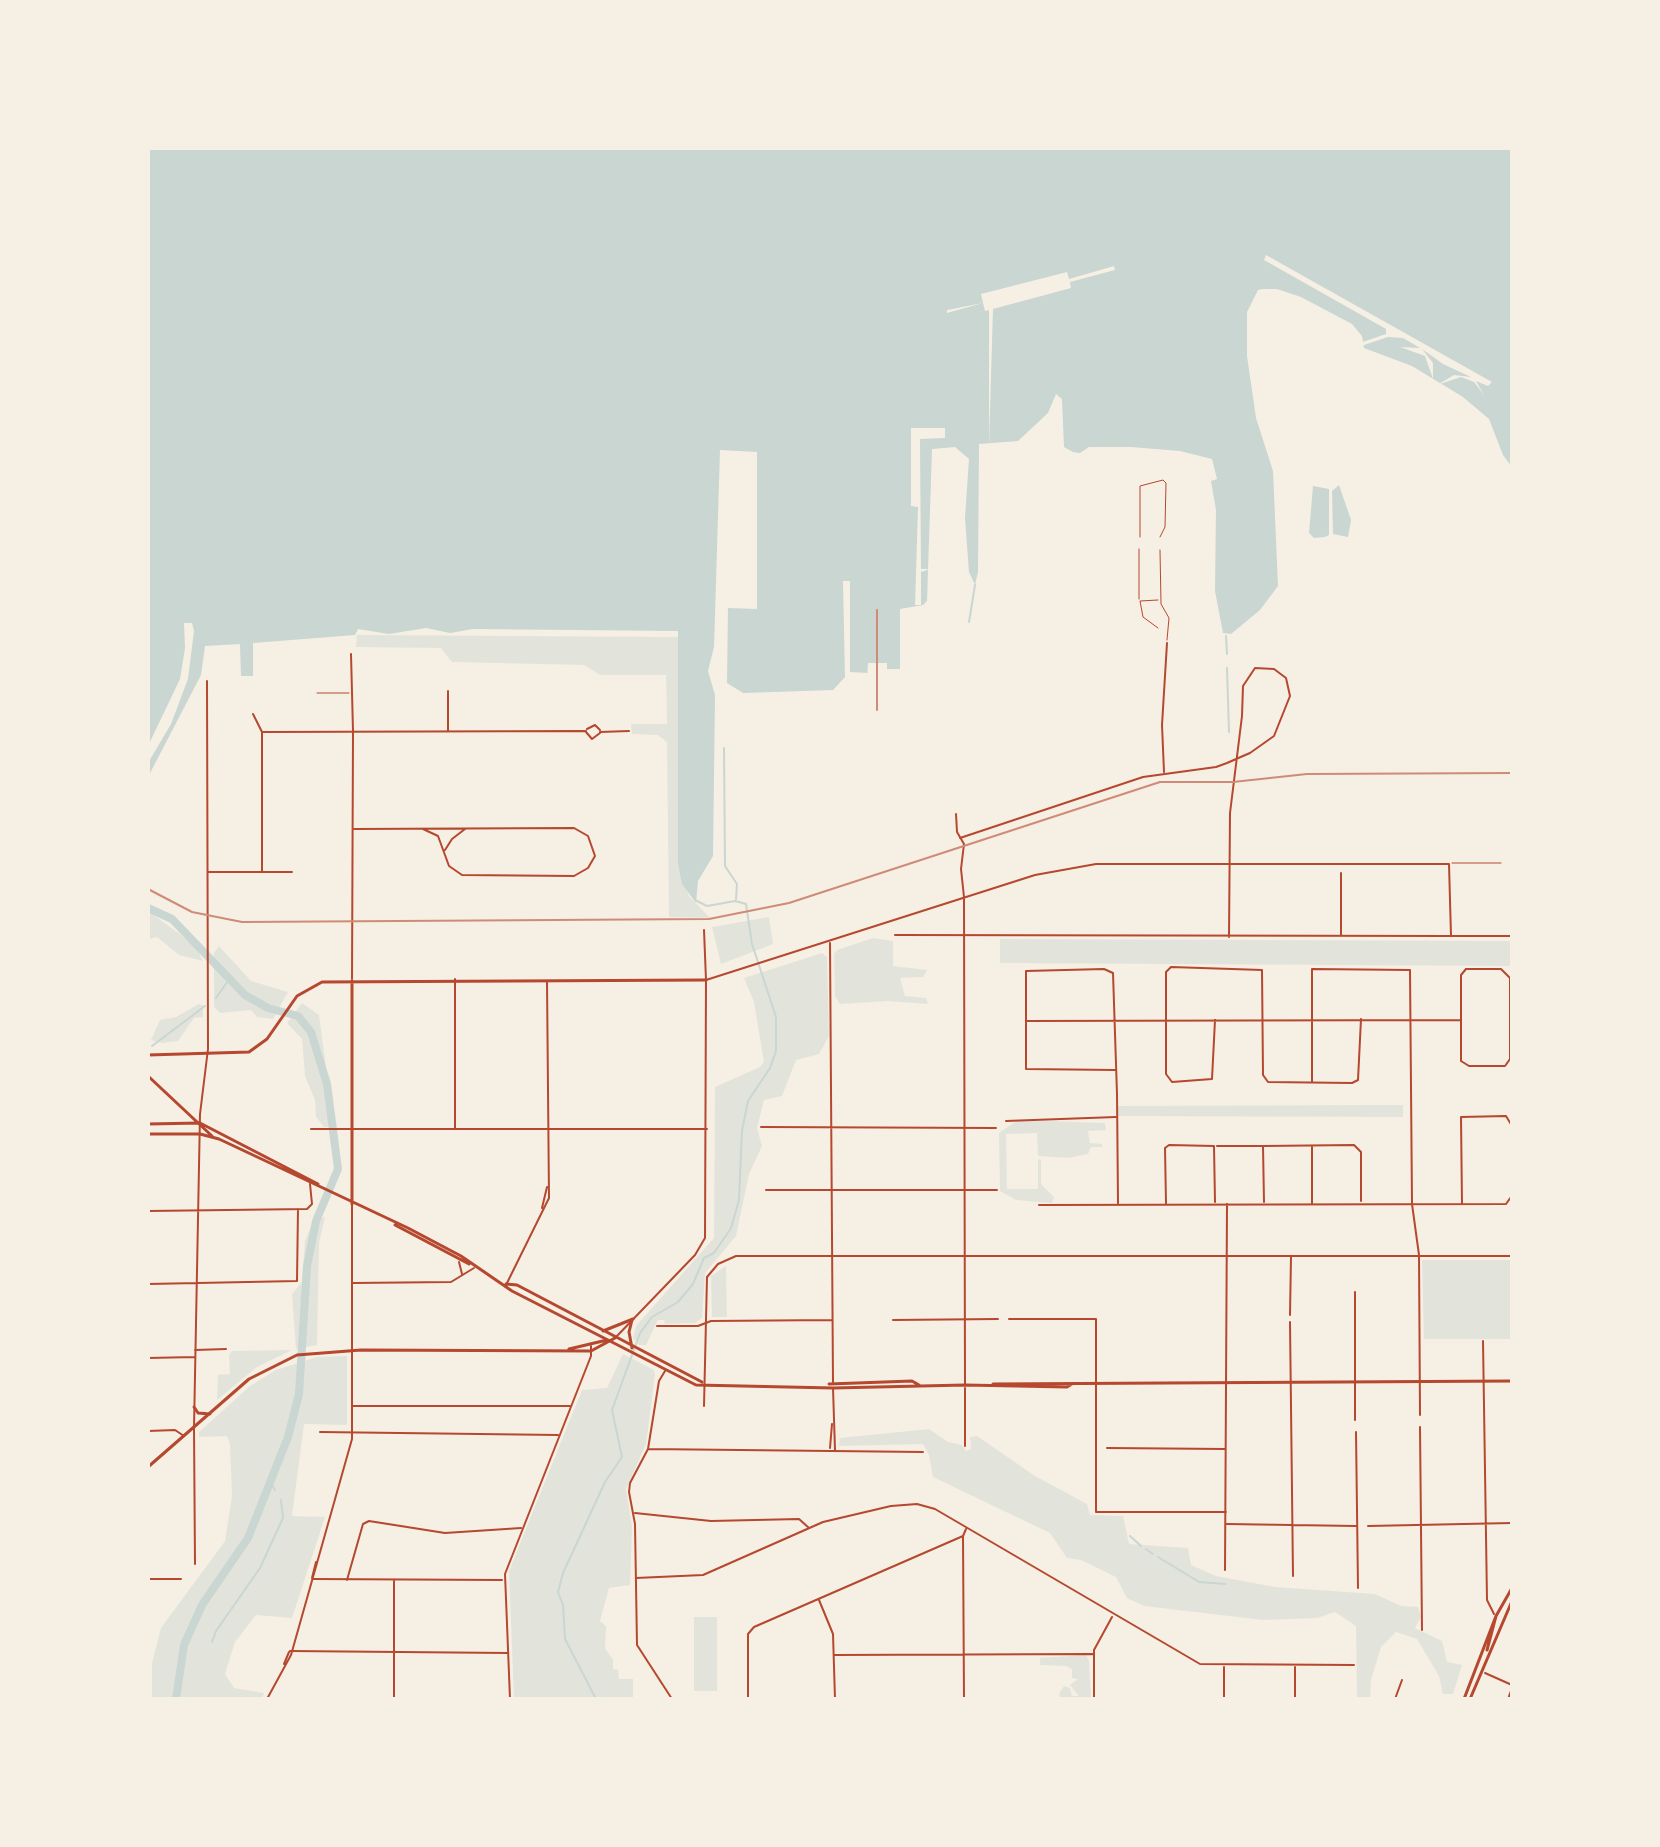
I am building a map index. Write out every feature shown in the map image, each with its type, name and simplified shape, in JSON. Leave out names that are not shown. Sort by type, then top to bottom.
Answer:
[{"type":"main road","points":[[148,1055],[249,1052],[277,1025],[295,1000],[318,983],[455,979],[706,980]]},
{"type":"main road","points":[[352,981],[352,1204]]},
{"type":"main road","points":[[148,1076],[212,1136]]},
{"type":"main road","points":[[148,1124],[200,1123],[304,1174],[352,1204],[435,1242],[475,1268],[629,1353],[696,1385],[827,1385],[833,1388],[991,1385],[998,1388],[1067,1387],[1072,1384],[1512,1381]]},
{"type":"main road","points":[[148,1134],[212,1136],[321,1187]]},
{"type":"main road","points":[[394,1224],[459,1262],[469,1264]]},
{"type":"main road","points":[[506,1284],[517,1285],[632,1348],[704,1383]]},
{"type":"main road","points":[[603,1331],[633,1319]]},
{"type":"main road","points":[[632,1348],[629,1332],[633,1319]]},
{"type":"main road","points":[[148,1467],[262,1370],[297,1355],[353,1350],[591,1349],[615,1338]]},
{"type":"main road","points":[[827,1385],[833,1382],[912,1381],[919,1385]]},
{"type":"main road","points":[[194,1407],[198,1413],[210,1414]]},
{"type":"main road","points":[[1464,1699],[1496,1616],[1512,1588]]},
{"type":"main road","points":[[1470,1699],[1512,1601]]},
{"type":"main road","points":[[1488,1654],[1496,1616]]},
{"type":"street","points":[[1164,773],[1162,725],[1167,643]]},
{"type":"street","points":[[351,654],[352,981]]},
{"type":"street","points":[[960,838],[1164,773],[1223,765],[1269,741],[1278,729],[1290,696],[1289,683],[1281,672],[1262,667],[1250,672],[1243,686],[1242,716],[1230,813],[1229,937]]},
{"type":"street","points":[[195,1564],[196,1283],[200,1123],[207,1055],[207,681]]},
{"type":"street","points":[[448,691],[448,732]]},
{"type":"street","points":[[253,714],[262,732],[262,872]]},
{"type":"street","points":[[262,732],[586,731],[593,725],[600,732]]},
{"type":"street","points":[[586,731],[592,739],[600,732],[629,731]]},
{"type":"street","points":[[956,814],[964,847],[961,869],[965,935],[965,1446]]},
{"type":"street","points":[[353,829],[423,829],[579,829],[591,839],[595,856],[588,868],[574,876],[470,876],[453,870],[438,836],[423,829]]},
{"type":"street","points":[[445,851],[452,839],[466,829]]},
{"type":"street","points":[[706,980],[830,943],[1035,875],[1078,865],[1449,864],[1451,936]]},
{"type":"street","points":[[208,872],[292,872]]},
{"type":"street","points":[[1341,873],[1341,936]]},
{"type":"street","points":[[615,1338],[704,1242],[707,1129],[704,930]]},
{"type":"street","points":[[895,935],[1512,936]]},
{"type":"street","points":[[830,943],[835,1450]]},
{"type":"street","points":[[1215,1020],[1212,1079],[1172,1082],[1166,1074],[1166,972],[1171,967],[1260,968],[1264,1078],[1272,1083],[1358,1080],[1361,1019]]},
{"type":"street","points":[[1115,1070],[1026,1069],[1024,974],[1028,970],[1104,969],[1113,973],[1118,1204]]},
{"type":"street","points":[[1312,1082],[1312,969],[1410,970],[1412,1204],[1419,1255],[1420,1415]]},
{"type":"street","points":[[1501,969],[1507,973],[1508,1065],[1462,1064],[1461,1020],[1462,971],[1501,969]]},
{"type":"street","points":[[455,979],[455,1129]]},
{"type":"street","points":[[506,1284],[549,1198],[547,980]]},
{"type":"street","points":[[1025,1021],[1461,1020]]},
{"type":"street","points":[[1039,1205],[1506,1204],[1511,1197],[1510,1120],[1501,1115],[1461,1117],[1462,1204]]},
{"type":"street","points":[[1006,1121],[1118,1117]]},
{"type":"street","points":[[761,1127],[996,1128]]},
{"type":"street","points":[[311,1129],[707,1129]]},
{"type":"street","points":[[1166,1204],[1165,1148],[1169,1145],[1354,1145],[1359,1149],[1361,1203]]},
{"type":"street","points":[[1312,1145],[1312,1203]]},
{"type":"street","points":[[1214,1146],[1215,1204]]},
{"type":"street","points":[[1263,1146],[1264,1203]]},
{"type":"street","points":[[148,1211],[298,1209],[312,1204],[310,1184]]},
{"type":"street","points":[[766,1190],[997,1190]]},
{"type":"street","points":[[267,1699],[290,1651],[353,1433],[352,1204]]},
{"type":"street","points":[[1225,1570],[1227,1204]]},
{"type":"street","points":[[148,1284],[295,1282],[299,1276],[298,1209]]},
{"type":"street","points":[[1290,1315],[1291,1255]]},
{"type":"street","points":[[704,1406],[704,1323],[709,1270],[736,1256],[1512,1256]]},
{"type":"street","points":[[459,1262],[462,1275]]},
{"type":"street","points":[[352,1282],[451,1282],[475,1268]]},
{"type":"street","points":[[1355,1292],[1355,1420]]},
{"type":"street","points":[[893,1320],[998,1319]]},
{"type":"street","points":[[1009,1319],[1096,1319],[1096,1512],[1226,1512]]},
{"type":"street","points":[[657,1326],[833,1320]]},
{"type":"street","points":[[1290,1322],[1293,1576]]},
{"type":"street","points":[[1483,1341],[1487,1600],[1496,1616]]},
{"type":"street","points":[[195,1350],[226,1349]]},
{"type":"street","points":[[510,1699],[504,1580],[591,1349]]},
{"type":"street","points":[[148,1358],[195,1357]]},
{"type":"street","points":[[665,1371],[659,1381],[648,1449],[630,1483],[639,1651],[672,1699]]},
{"type":"street","points":[[353,1406],[571,1406]]},
{"type":"street","points":[[830,1450],[833,1423]]},
{"type":"street","points":[[1420,1427],[1422,1630]]},
{"type":"street","points":[[148,1431],[179,1431],[184,1436]]},
{"type":"street","points":[[170,1431],[178,1441]]},
{"type":"street","points":[[320,1432],[559,1436]]},
{"type":"street","points":[[1356,1432],[1358,1588]]},
{"type":"street","points":[[1107,1448],[1226,1449]]},
{"type":"street","points":[[648,1449],[923,1452]]},
{"type":"street","points":[[636,1578],[703,1575],[840,1517],[906,1504],[935,1509],[1194,1662],[1224,1666],[1354,1665]]},
{"type":"street","points":[[634,1513],[711,1521],[799,1519],[809,1529]]},
{"type":"street","points":[[347,1580],[363,1524],[369,1521],[445,1533],[522,1529]]},
{"type":"street","points":[[1368,1526],[1512,1523]]},
{"type":"street","points":[[1226,1524],[1356,1526]]},
{"type":"street","points":[[964,1699],[963,1536],[967,1528]]},
{"type":"street","points":[[748,1699],[750,1630],[963,1536]]},
{"type":"street","points":[[148,1579],[181,1579]]},
{"type":"street","points":[[312,1579],[504,1580]]},
{"type":"street","points":[[394,1580],[394,1699]]},
{"type":"street","points":[[818,1599],[833,1634],[835,1699]]},
{"type":"street","points":[[1094,1699],[1093,1654],[1113,1615]]},
{"type":"street","points":[[290,1651],[509,1653]]},
{"type":"street","points":[[834,1655],[1093,1654]]},
{"type":"street","points":[[1295,1665],[1295,1699]]},
{"type":"street","points":[[1224,1666],[1224,1699]]},
{"type":"street","points":[[1485,1673],[1512,1686],[1509,1699]]},
{"type":"street","points":[[1395,1699],[1402,1680]]},
{"type":"lane","points":[[1140,537],[1140,486],[1163,480],[1166,483],[1165,527],[1160,537]]},
{"type":"lane","points":[[1139,549],[1143,617],[1158,628]]},
{"type":"lane","points":[[1160,550],[1161,600],[1169,618],[1167,643]]},
{"type":"lane","points":[[1140,601],[1161,600]]},
{"type":"lane","points":[[317,693],[352,693]]},
{"type":"lane","points":[[1449,864],[1501,863]]},
{"type":"shaded area","points":[[148,148],[1512,148],[1512,467],[1503,455],[1489,419],[1463,397],[1412,366],[1364,348],[1362,336],[1352,324],[1301,297],[1277,289],[1258,290],[1247,312],[1247,356],[1256,418],[1273,471],[1278,586],[1260,610],[1231,634],[1223,633],[1215,591],[1216,510],[1211,481],[1217,479],[1212,459],[1180,451],[1131,447],[1089,447],[1080,453],[1073,452],[1064,447],[1062,399],[1056,394],[1048,413],[1018,441],[979,444],[978,572],[975,585],[969,572],[965,518],[969,459],[955,447],[932,449],[927,601],[923,605],[900,609],[900,669],[887,669],[887,663],[868,663],[867,679],[844,678],[833,690],[743,693],[727,683],[728,608],[757,609],[757,452],[720,450],[714,647],[708,671],[715,695],[713,856],[698,881],[696,903],[682,884],[678,864],[678,631],[473,629],[450,633],[426,628],[389,634],[358,629],[355,635],[253,643],[253,676],[241,676],[240,644],[205,646],[201,675],[148,777],[148,763],[171,724],[188,679],[194,631],[192,623],[184,623],[185,648],[180,679],[148,746]]},
{"type":"shaded area","points":[[1339,485],[1351,520],[1348,537],[1333,534],[1332,491]]},
{"type":"shaded area","points":[[1313,486],[1329,489],[1329,535],[1325,537],[1314,538],[1309,533]]},
{"type":"shaded area","points":[[357,635],[678,637],[678,864],[689,896],[710,918],[669,917],[667,742],[658,735],[632,734],[631,724],[667,724],[666,675],[600,675],[584,665],[452,662],[441,648],[356,647]]},
{"type":"shaded area","points":[[148,911],[195,945],[203,961],[179,955],[157,937],[148,939]]},
{"type":"shaded area","points":[[769,917],[773,944],[721,964],[712,927]]},
{"type":"shaded area","points":[[873,938],[893,941],[893,966],[927,970],[923,977],[900,978],[905,996],[926,998],[928,1004],[888,1001],[840,1004],[835,996],[834,954],[837,950]]},
{"type":"shaded area","points":[[1000,939],[1512,941],[1512,966],[1000,963]]},
{"type":"shaded area","points":[[219,946],[251,981],[288,992],[273,1019],[257,1017],[251,1010],[220,1013],[214,1007],[214,953]]},
{"type":"shaded area","points":[[822,953],[827,957],[829,1036],[819,1054],[796,1060],[782,1096],[764,1100],[757,1128],[762,1146],[749,1174],[736,1236],[705,1273],[702,1318],[695,1323],[665,1324],[664,1320],[658,1320],[646,1345],[639,1345],[633,1338],[636,1326],[714,1238],[715,1087],[760,1067],[764,1062],[754,1002],[744,978]]},
{"type":"shaded area","points":[[302,1003],[319,1015],[334,1127],[324,1127],[316,1117],[315,1100],[305,1076],[302,1039],[287,1023]]},
{"type":"shaded area","points":[[199,1004],[203,1005],[203,1017],[194,1018],[178,1041],[162,1043],[151,1040],[160,1020],[176,1017]]},
{"type":"shaded area","points":[[1403,1105],[1403,1117],[1118,1116],[1118,1106]]},
{"type":"shaded area","points":[[1018,1120],[1105,1123],[1106,1130],[1088,1131],[1090,1143],[1102,1144],[1102,1147],[1091,1147],[1088,1154],[1069,1158],[1038,1156],[1037,1133],[1006,1134],[1007,1189],[1038,1189],[1038,1159],[1041,1160],[1041,1184],[1054,1197],[1052,1203],[1016,1200],[1000,1191],[999,1133]]},
{"type":"shaded area","points":[[325,1217],[319,1243],[317,1345],[296,1349],[292,1294],[302,1282],[305,1241],[314,1220]]},
{"type":"shaded area","points":[[1422,1260],[1512,1260],[1512,1339],[1424,1339]]},
{"type":"shaded area","points":[[726,1266],[727,1317],[712,1317],[711,1276]]},
{"type":"shaded area","points":[[292,1350],[257,1367],[217,1400],[218,1375],[230,1374],[229,1355],[232,1351]]},
{"type":"shaded area","points":[[623,1354],[654,1370],[655,1375],[646,1444],[626,1489],[632,1527],[630,1585],[609,1588],[600,1621],[606,1626],[605,1648],[613,1660],[613,1669],[618,1670],[619,1679],[633,1679],[633,1698],[640,1699],[514,1699],[509,1571],[582,1390],[607,1388]]},
{"type":"shaded area","points":[[347,1356],[347,1425],[304,1424],[292,1516],[325,1517],[292,1618],[256,1615],[235,1642],[225,1674],[234,1688],[264,1693],[262,1699],[152,1699],[152,1663],[161,1628],[225,1541],[232,1496],[230,1444],[227,1436],[199,1437],[199,1432],[250,1386],[276,1370],[317,1357]]},
{"type":"shaded area","points":[[929,1429],[948,1442],[962,1445],[966,1451],[971,1449],[970,1437],[977,1436],[1035,1476],[1087,1504],[1090,1515],[1123,1516],[1129,1544],[1188,1548],[1191,1565],[1216,1576],[1275,1587],[1375,1594],[1401,1606],[1418,1607],[1421,1617],[1415,1628],[1442,1641],[1447,1662],[1462,1665],[1453,1694],[1443,1694],[1439,1676],[1417,1639],[1396,1632],[1381,1647],[1371,1680],[1370,1699],[1357,1699],[1356,1626],[1335,1612],[1317,1618],[1263,1620],[1144,1606],[1127,1598],[1116,1577],[1081,1560],[1067,1558],[1050,1533],[933,1477],[929,1455],[923,1444],[839,1446],[840,1438]]},
{"type":"shaded area","points":[[694,1617],[717,1617],[717,1691],[694,1691]]},
{"type":"shaded area","points":[[1086,1655],[1089,1660],[1091,1699],[1061,1699],[1059,1694],[1064,1686],[1070,1688],[1072,1696],[1079,1696],[1070,1685],[1078,1679],[1072,1678],[1072,1669],[1066,1666],[1040,1665],[1040,1658]]},
{"type":"pier","points":[[1266,255],[1492,382],[1488,386],[1476,381],[1484,395],[1474,382],[1461,377],[1437,385],[1454,375],[1471,377],[1443,364],[1422,349],[1433,363],[1433,379],[1425,356],[1400,347],[1420,348],[1403,338],[1388,337],[1358,347],[1357,344],[1386,334],[1386,329],[1264,260]]},
{"type":"pier","points":[[1114,266],[1115,270],[1070,282],[1071,288],[993,309],[989,445],[989,310],[985,311],[981,294],[1067,272],[1069,279]]},
{"type":"pier","points":[[983,303],[947,313],[947,310]]},
{"type":"pier","points":[[911,428],[945,428],[945,438],[920,439],[921,569],[930,569],[921,572],[921,605],[915,605],[918,507],[911,506]]},
{"type":"pier","points":[[843,581],[850,581],[850,672],[868,673],[868,680],[845,680]]},
{"type":"waterway","points":[[969,622],[975,585]]},
{"type":"waterway","points":[[1226,636],[1227,654]]},
{"type":"waterway","points":[[1227,668],[1229,732]]},
{"type":"waterway","points":[[724,748],[725,866],[737,884],[736,899]]},
{"type":"waterway","points":[[596,1699],[565,1639],[563,1605],[558,1592],[563,1573],[605,1482],[622,1457],[612,1410],[640,1333],[652,1317],[678,1302],[693,1284],[704,1258],[714,1253],[731,1228],[739,1200],[742,1131],[748,1101],[770,1068],[776,1051],[776,1017],[752,944],[746,904],[735,901],[707,906],[695,900]]},
{"type":"waterway","points":[[148,908],[172,919],[245,995],[268,1008],[298,1016],[311,1032],[327,1084],[338,1169],[316,1221],[307,1266],[299,1394],[288,1437],[248,1538],[202,1605],[184,1645],[176,1699]]},
{"type":"waterway","points":[[216,998],[228,981]]},
{"type":"waterway","points":[[152,1046],[205,1006]]},
{"type":"waterway","points":[[272,1485],[275,1490]]},
{"type":"waterway","points":[[212,1642],[216,1631],[260,1568],[283,1518],[281,1500]]},
{"type":"waterway","points":[[1130,1536],[1141,1546]]},
{"type":"waterway","points":[[1146,1549],[1153,1554]]},
{"type":"waterway","points":[[1158,1557],[1199,1582],[1225,1584]]},
{"type":"railway","points":[[877,610],[877,710]]},
{"type":"railway","points":[[148,889],[192,912],[242,922],[709,919],[789,903],[1160,782],[1233,782],[1307,774],[1512,773]]}]
